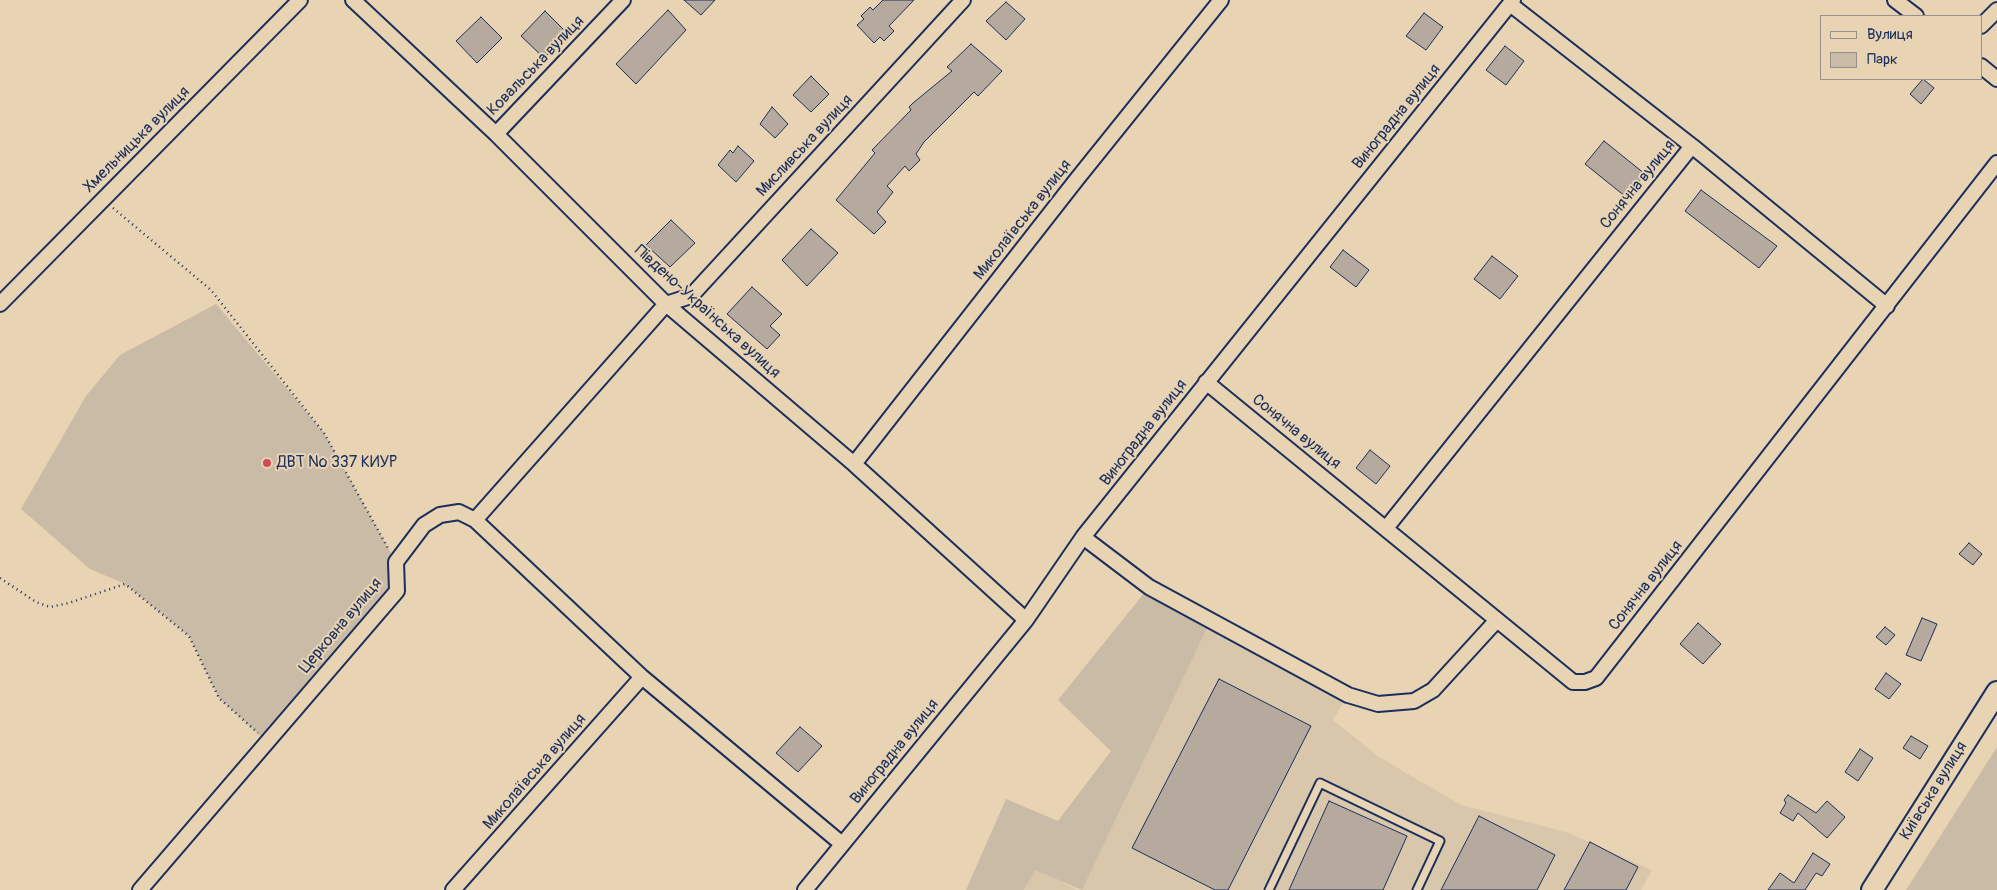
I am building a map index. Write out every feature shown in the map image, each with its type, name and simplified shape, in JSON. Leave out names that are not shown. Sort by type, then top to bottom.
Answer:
[{"type":"main road","name":"Київська вулиця","points":[[1872,890],[1997,692]]},
{"type":"street","name":"Хмельницька вулиця","points":[[0,304],[300,0]]},
{"type":"street","name":"Південо-Українська вулиця","points":[[353,0],[496,134],[666,304],[854,464],[1026,620]]},
{"type":"street","name":"Ковальська вулиця","points":[[496,134],[623,0]]},
{"type":"street","name":"Мисливська вулиця","points":[[666,304],[691,296],[963,0]]},
{"type":"street","name":"Миколаївська вулиця","points":[[854,464],[1071,186],[1221,0]]},
{"type":"street","points":[[1895,0],[1915,15]]},
{"type":"street","name":"Сонячна вулиця","points":[[1511,2],[1692,146],[1887,306]]},
{"type":"street","name":"Виноградна вулиця","points":[[805,890],[1026,620],[1083,538],[1511,2]]},
{"type":"street","points":[[1982,25],[1997,10]]},
{"type":"street","points":[[1982,67],[1997,79]]},
{"type":"street","name":"Сонячна вулиця","points":[[1387,527],[1692,146]]},
{"type":"street","name":"Сонячна вулиця","points":[[1206,382],[1387,527],[1573,682],[1585,682],[1596,678],[1997,163]]},
{"type":"street","points":[[475,520],[666,304]]},
{"type":"street","points":[[396,562],[406,546],[424,525],[440,515],[459,512],[475,520],[642,676],[842,844]]},
{"type":"street","points":[[1083,538],[1158,592],[1348,694],[1378,704],[1414,701],[1433,690],[1497,620]]},
{"type":"street","name":"Церковна вулиця","points":[[140,890],[266,741],[397,591],[396,562]]},
{"type":"street","name":"Миколаївська вулиця","points":[[453,890],[642,676]]},
{"type":"lane","points":[[1269,890],[1320,783],[1440,841],[1417,890]]},
{"type":"path","points":[[103,199],[210,290],[324,433],[396,562]]},
{"type":"path","points":[[0,578],[36,602],[50,607],[69,603],[125,584],[189,636],[219,698],[266,741]]},
{"type":"shaded area","points":[[1210,622],[1348,695],[1333,720],[1379,757],[1461,805],[1566,832],[1652,870],[1641,890],[1082,890]]},
{"type":"shaded area","points":[[1035,869],[1078,890],[1024,890]]},
{"type":"green space","points":[[216,304],[324,433],[396,562],[397,591],[266,741],[219,698],[189,636],[125,584],[90,569],[21,509],[86,396],[120,355]]},
{"type":"green space","points":[[1149,587],[1210,622],[1082,890],[1035,870],[1024,890],[966,890],[1006,799],[1058,821],[1111,751],[1058,700]]},
{"type":"green space","points":[[1997,747],[1997,890],[1906,890]]},
{"type":"building","points":[[684,0],[715,0],[701,15]]},
{"type":"building","points":[[883,0],[914,0],[889,26],[894,31],[884,41],[880,37],[874,43],[857,25],[864,19],[861,16],[870,7],[873,10]]},
{"type":"building","points":[[1006,2],[1025,19],[1006,40],[986,21]]},
{"type":"building","points":[[668,10],[686,30],[636,84],[616,64]]},
{"type":"building","points":[[545,11],[568,34],[544,58],[521,36]]},
{"type":"building","points":[[1424,13],[1443,27],[1426,50],[1406,36]]},
{"type":"building","points":[[481,17],[502,38],[477,63],[456,41]]},
{"type":"building","points":[[971,44],[1002,71],[978,96],[974,92],[924,142],[916,154],[920,160],[909,171],[905,166],[887,186],[893,192],[877,212],[886,222],[874,234],[836,200],[875,153],[872,150],[911,110],[909,107],[952,71],[947,67]]},
{"type":"building","points":[[1505,46],[1524,61],[1506,85],[1486,70]]},
{"type":"building","points":[[811,76],[829,94],[811,112],[793,95]]},
{"type":"building","points":[[1922,80],[1934,88],[1921,104],[1910,94]]},
{"type":"building","points":[[772,107],[788,124],[775,138],[760,124]]},
{"type":"building","points":[[1604,141],[1645,174],[1626,197],[1585,164]]},
{"type":"building","points":[[738,146],[754,161],[736,182],[718,165],[730,150],[733,153]]},
{"type":"building","points":[[1701,190],[1777,246],[1759,268],[1685,211]]},
{"type":"building","points":[[671,220],[695,243],[670,267],[646,245]]},
{"type":"building","points":[[811,229],[838,253],[807,286],[782,260]]},
{"type":"building","points":[[1343,250],[1369,270],[1356,287],[1330,267]]},
{"type":"building","points":[[1492,256],[1518,276],[1500,299],[1474,279]]},
{"type":"building","points":[[752,287],[782,314],[770,326],[780,335],[767,349],[727,314]]},
{"type":"building","points":[[1370,450],[1390,466],[1376,484],[1356,468]]},
{"type":"building","points":[[1969,543],[1982,554],[1973,565],[1959,554]]},
{"type":"building","points":[[1922,618],[1937,624],[1921,661],[1906,655]]},
{"type":"building","points":[[1698,623],[1721,644],[1703,664],[1680,644]]},
{"type":"building","points":[[1885,627],[1895,635],[1886,645],[1876,637]]},
{"type":"building","points":[[1886,673],[1901,684],[1889,699],[1875,689]]},
{"type":"building","points":[[1219,679],[1311,726],[1228,890],[1215,890],[1132,848]]},
{"type":"building","points":[[800,727],[822,746],[798,772],[776,753]]},
{"type":"building","points":[[1911,736],[1928,746],[1920,759],[1903,748]]},
{"type":"building","points":[[1860,749],[1873,758],[1858,781],[1845,772]]},
{"type":"building","points":[[1788,795],[1816,813],[1827,801],[1845,817],[1827,838],[1798,813],[1793,821],[1780,813],[1786,803],[1784,800]]},
{"type":"building","points":[[1329,801],[1407,836],[1383,890],[1289,890]]},
{"type":"building","points":[[1479,816],[1555,855],[1537,890],[1441,890]]},
{"type":"building","points":[[1590,842],[1638,867],[1626,890],[1564,890]]},
{"type":"building","points":[[1813,853],[1830,864],[1822,876],[1816,873],[1805,890],[1768,890],[1780,873],[1794,883]]},
{"type":"place","name":"ДВТ № 337 КИУР","points":[[267,463]]}]
